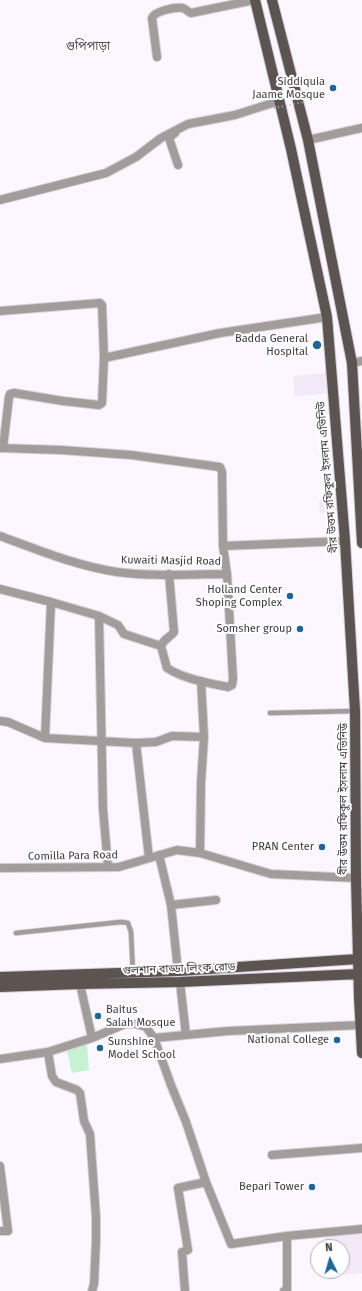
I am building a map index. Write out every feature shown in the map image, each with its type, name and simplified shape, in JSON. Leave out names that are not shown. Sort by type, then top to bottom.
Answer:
[{"type":"main road","name":"বীর উত্তম রফিকুল ইসলাম এভিনিউ","points":[[254,0],[276,105],[327,318],[345,541],[355,711],[356,878],[362,1053]]},
{"type":"main road","points":[[274,0],[308,140],[357,362],[362,543]]},
{"type":"main road","name":"গুলশান বাড্ডা লিংক রোড","points":[[0,977],[178,971],[358,959]]},
{"type":"main road","name":"গুলশান বাড্ডা লিংক রোড","points":[[0,987],[180,982],[359,974]]},
{"type":"street","points":[[157,57],[152,18],[159,11],[184,8],[191,13],[254,0]]},
{"type":"street","points":[[0,200],[106,173],[136,156],[161,138],[188,124],[236,115],[276,105]]},
{"type":"street","points":[[178,165],[170,138],[188,124]]},
{"type":"street","points":[[308,140],[362,128]]},
{"type":"street","points":[[0,311],[100,303],[102,305],[104,358],[102,403],[99,405],[14,393],[10,394],[1,448],[131,455],[220,467],[222,472],[223,546],[227,574],[232,685],[228,687],[201,681],[173,672],[167,668],[161,646],[164,639],[172,635],[174,632],[169,574]]},
{"type":"street","points":[[104,358],[220,333],[327,318]]},
{"type":"street","name":"Kuwaiti Masjid Road","points":[[0,536],[78,563],[117,572],[227,574]]},
{"type":"street","points":[[223,546],[345,541]]},
{"type":"street","points":[[0,589],[99,616],[118,625],[124,634],[161,646]]},
{"type":"street","points":[[45,738],[51,602]]},
{"type":"street","points":[[99,616],[103,809],[108,867]]},
{"type":"street","points":[[200,853],[201,783],[204,737],[201,681]]},
{"type":"street","points":[[0,721],[8,722],[45,738],[136,743],[156,742],[172,736],[204,737]]},
{"type":"street","points":[[136,743],[149,858]]},
{"type":"street","name":"Comilla Para Road","points":[[0,868],[118,867],[177,850],[200,853],[271,874],[356,878]]},
{"type":"street","points":[[160,855],[171,905],[178,971]]},
{"type":"street","points":[[171,905],[216,900]]},
{"type":"street","points":[[180,982],[186,1035]]},
{"type":"street","points":[[80,984],[92,1038]]},
{"type":"street","points":[[0,1059],[48,1052],[92,1038],[125,1024],[136,1024],[146,1027],[154,1038],[186,1122],[206,1182],[231,1244],[287,1236],[362,1229]]},
{"type":"street","points":[[154,1038],[228,1031],[360,1025]]},
{"type":"street","points":[[48,1052],[52,1076],[56,1082],[77,1090],[80,1093],[84,1121],[90,1134],[96,1241],[94,1284],[92,1291]]},
{"type":"street","points":[[272,1155],[362,1148]]},
{"type":"street","points":[[0,1166],[8,1230],[0,1231]]},
{"type":"street","points":[[185,1291],[182,1252],[188,1250],[178,1188],[206,1182]]},
{"type":"street","points":[[284,1291],[287,1290],[287,1236]]},
{"type":"lane","points":[[270,713],[355,711]]},
{"type":"lane","points":[[16,933],[121,922],[128,923],[131,932],[133,973]]},
{"type":"path","points":[[276,105],[304,102]]},
{"type":"shaded area","points":[[330,373],[332,393],[295,396],[293,376]]},
{"type":"shaded area","points":[[344,499],[345,511],[320,513],[319,501]]},
{"type":"shaded area","points":[[362,1232],[362,1273],[350,1274],[350,1239],[326,1239],[326,1233]]},
{"type":"green space","points":[[87,1044],[89,1070],[72,1073],[67,1051]]},
{"type":"place","name":"Siddiquia Jaame Mosque","points":[[333,88]]},
{"type":"place","name":"Badda General Hospital","points":[[317,345]]},
{"type":"place","name":"Holland Center Shoping Complex","points":[[290,596]]},
{"type":"place","name":"Somsher group","points":[[300,629]]},
{"type":"place","name":"PRAN Center","points":[[322,847]]},
{"type":"place","name":"Baitus Salah Mosque","points":[[98,1016]]},
{"type":"place","name":"National College","points":[[337,1040]]},
{"type":"place","name":"Sunshine Model School","points":[[100,1048]]},
{"type":"place","name":"Bepari Tower","points":[[312,1187]]},
{"type":"district","name":"গুপিপাড়া","points":[[88,47]]}]
